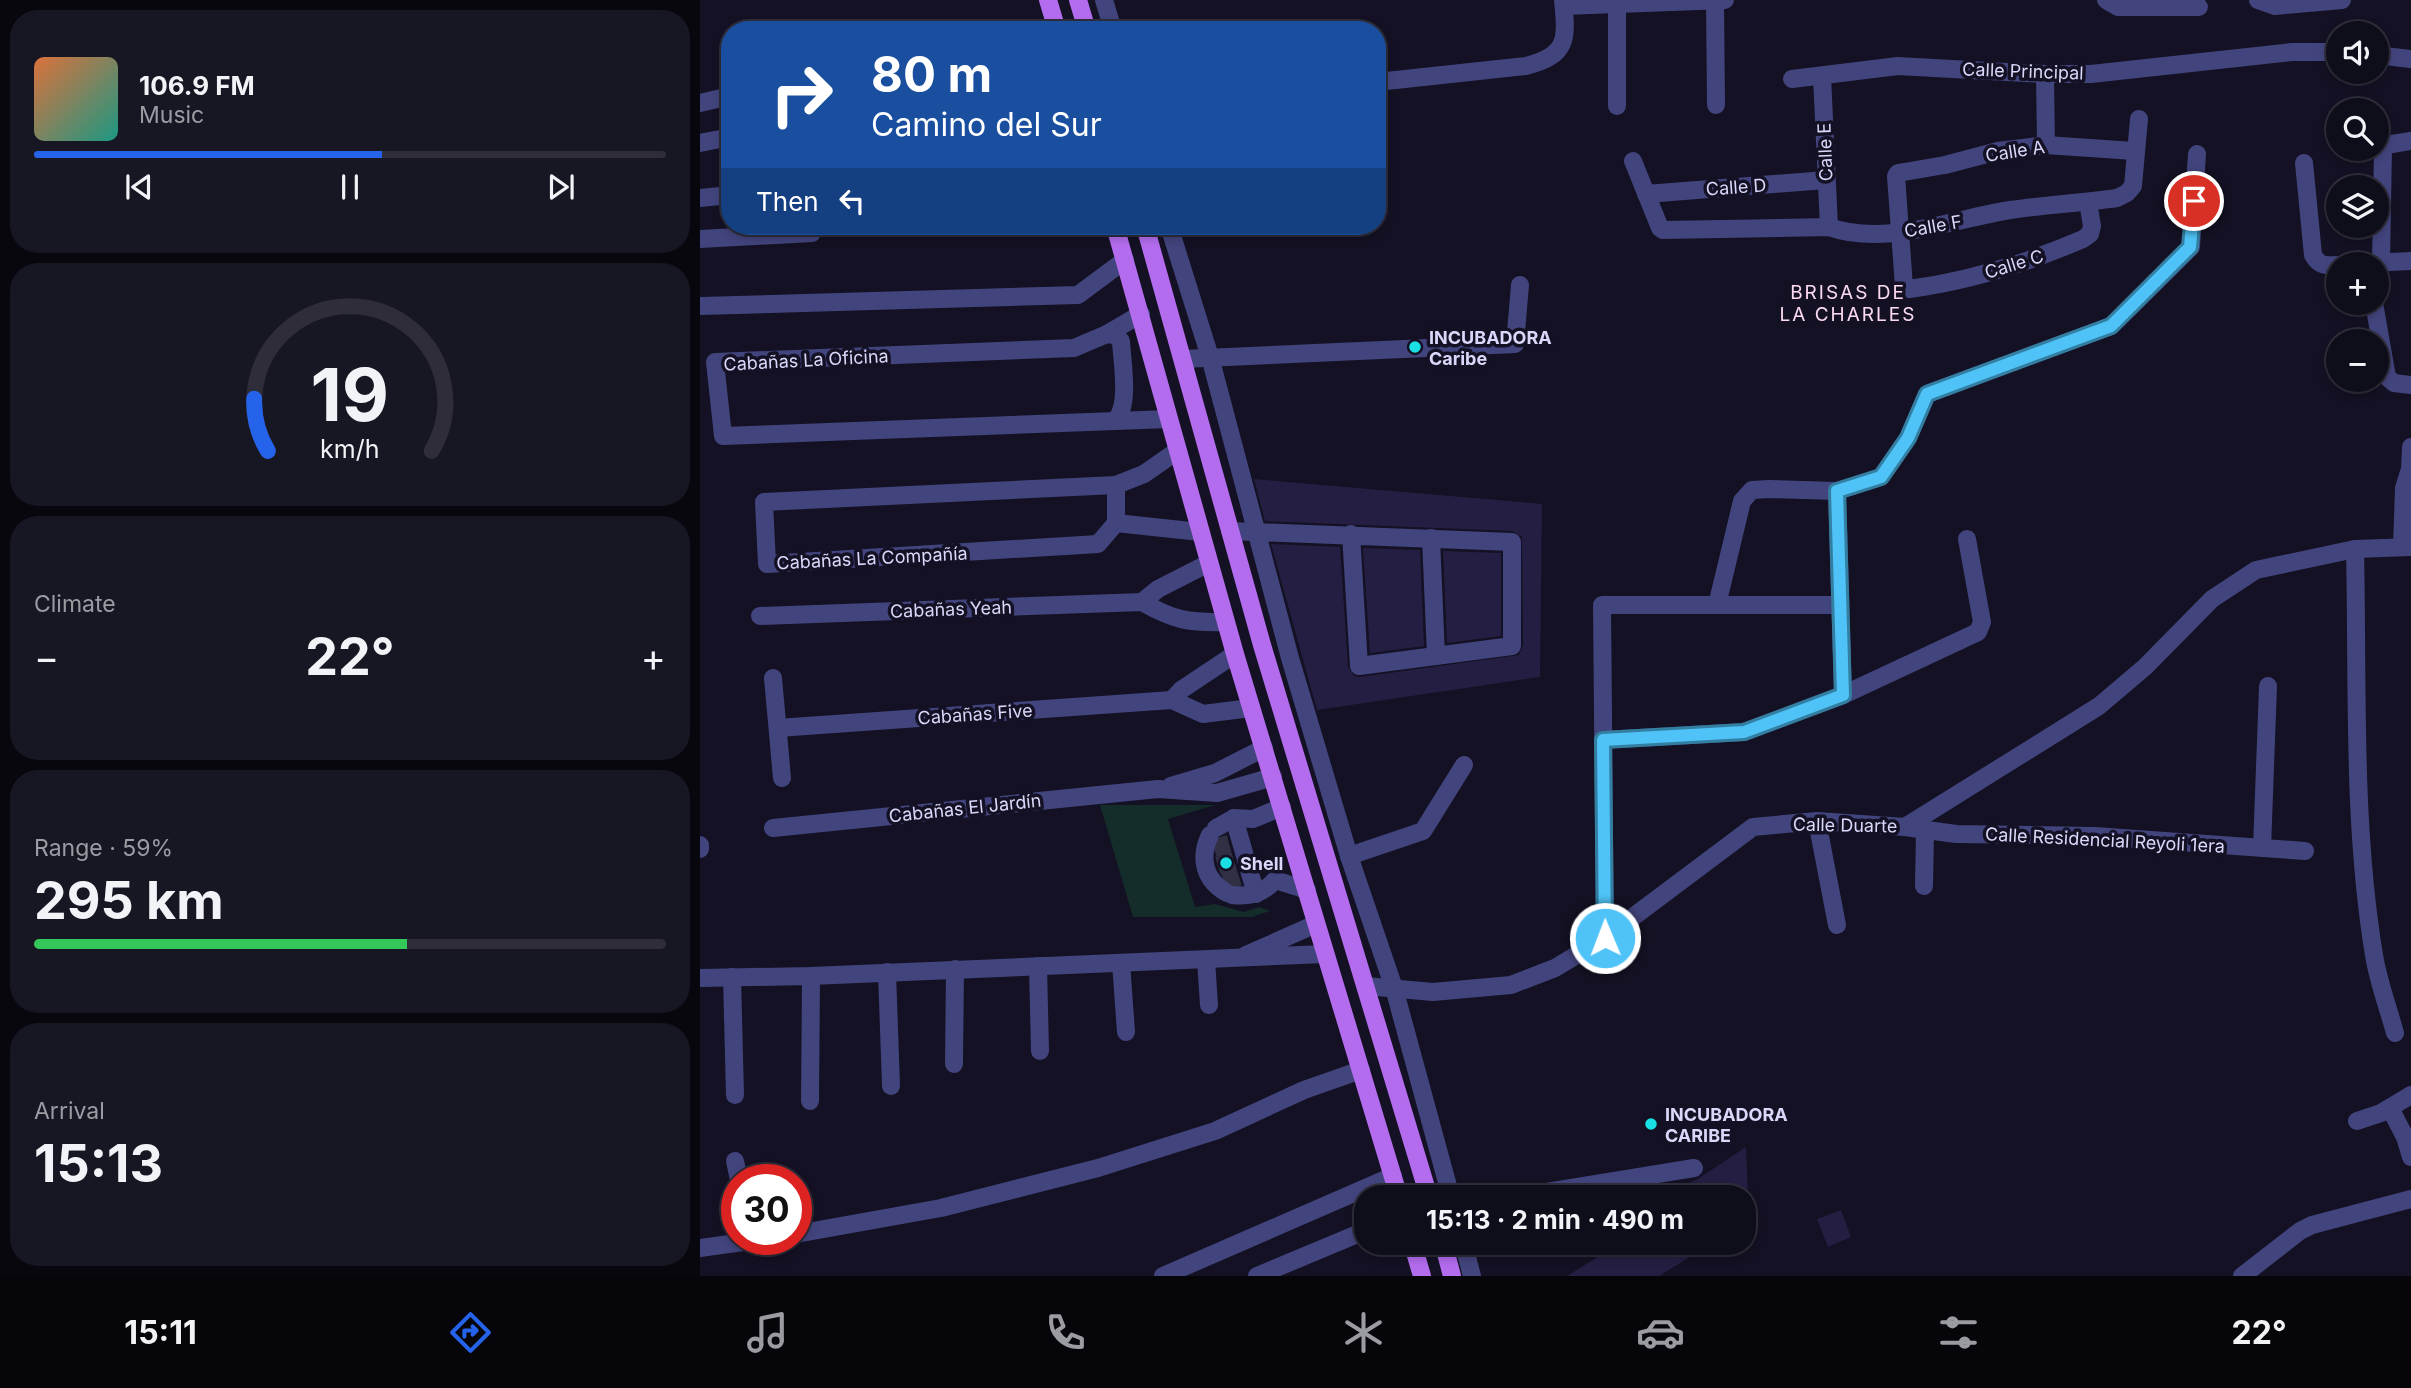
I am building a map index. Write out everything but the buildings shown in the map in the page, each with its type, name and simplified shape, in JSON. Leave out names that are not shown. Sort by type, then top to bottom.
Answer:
[{"type":"main road","points":[[1048,0],[1054,21]]},
{"type":"main road","points":[[1078,0],[1084,21]]},
{"type":"main road","points":[[1114,235],[1125,260],[1234,654],[1396,1185]]},
{"type":"main road","points":[[1148,235],[1259,635],[1425,1185]]},
{"type":"main road","points":[[1416,1255],[1422,1276]]},
{"type":"main road","points":[[1446,1255],[1452,1276]]},
{"type":"street","points":[[1104,0],[1110,21]]},
{"type":"street","points":[[1386,81],[1525,66],[1542,61],[1557,54],[1564,38],[1563,3],[1618,5],[1725,0]]},
{"type":"street","points":[[2106,0],[2118,7],[2199,7]]},
{"type":"street","points":[[2258,0],[2275,6],[2350,0]]},
{"type":"street","points":[[1714,1],[1716,105]]},
{"type":"street","points":[[1617,106],[1618,5]]},
{"type":"street","name":"Calle Principal","points":[[1792,79],[1898,66],[2091,74],[2292,52],[2326,52]]},
{"type":"street","points":[[2389,56],[2411,59]]},
{"type":"street","points":[[2045,74],[2046,145]]},
{"type":"street","name":"Calle E","points":[[1822,76],[1829,227]]},
{"type":"street","points":[[700,103],[721,98]]},
{"type":"street","name":"Calle F","points":[[1646,194],[1661,229],[1829,227],[1844,232],[1899,232],[1933,228],[2008,211],[2117,198],[2127,193],[2133,186],[2134,151],[2139,119]]},
{"type":"street","points":[[700,143],[721,139]]},
{"type":"street","points":[[2379,252],[2382,152],[2386,145],[2411,141]]},
{"type":"street","name":"Calle A","points":[[1899,232],[1897,174],[1998,151],[2046,145],[2134,151]]},
{"type":"street","points":[[1717,605],[1742,501],[1752,490],[1837,491],[1881,477],[1908,438],[1927,394],[2111,326],[2190,247],[2197,154]]},
{"type":"street","points":[[1633,161],[1646,194]]},
{"type":"street","points":[[2304,163],[2313,255],[2326,266]]},
{"type":"street","name":"Calle D","points":[[1646,194],[1826,180]]},
{"type":"street","points":[[700,198],[721,196]]},
{"type":"street","name":"Calle C","points":[[1899,232],[1904,287],[1909,289],[1945,284],[2036,260],[2083,239],[2090,234],[2092,226],[2088,202]]},
{"type":"street","points":[[700,239],[775,235]]},
{"type":"street","points":[[1172,235],[1210,357],[1290,658],[1349,856],[1394,988],[1448,1185]]},
{"type":"street","points":[[700,306],[1078,295],[1125,260]]},
{"type":"street","points":[[2389,264],[2411,261]]},
{"type":"street","points":[[1183,359],[1515,344],[1520,285]]},
{"type":"street","name":"Cabañas La Oficina","points":[[1140,314],[1107,334],[1074,348],[715,362],[723,436],[1169,419]]},
{"type":"street","points":[[2376,315],[2387,377],[2395,383],[2411,385]]},
{"type":"street","points":[[1107,334],[1115,335],[1121,341],[1124,401],[1121,415],[1116,420]]},
{"type":"street","points":[[2406,547],[2404,488],[2410,469],[2411,447]]},
{"type":"street","name":"Cabañas La Compañía","points":[[1116,523],[1098,544],[768,564],[764,502],[1116,485],[1144,474],[1177,451]]},
{"type":"street","points":[[1116,485],[1116,523],[1200,532]]},
{"type":"street","points":[[1837,491],[1843,695]]},
{"type":"street","points":[[1230,531],[1351,534],[1512,542],[1511,646],[1359,666],[1351,534]]},
{"type":"street","points":[[1431,538],[1436,656]]},
{"type":"street","points":[[1603,740],[1744,732],[1843,695],[1978,632],[1982,622],[1966,539]]},
{"type":"street","name":"Calle Duarte","points":[[1366,986],[1433,992],[1511,985],[1555,968],[1605,938],[1753,827],[1817,821],[1905,827],[2099,706],[2145,667],[2212,599],[2256,570],[2355,549],[2406,547]]},
{"type":"street","points":[[2355,549],[2360,806],[2367,902],[2374,958],[2395,1033]]},
{"type":"street","points":[[1142,602],[1158,589],[1209,563]]},
{"type":"street","name":"Cabañas Yeah","points":[[760,616],[1142,602],[1166,616],[1201,622],[1225,622]]},
{"type":"street","points":[[1605,938],[1602,605],[1840,605]]},
{"type":"street","points":[[1172,700],[1181,690],[1234,654]]},
{"type":"street","points":[[773,678],[782,778]]},
{"type":"street","points":[[2262,848],[2267,686]]},
{"type":"street","name":"Cabañas Five","points":[[778,728],[1172,700],[1203,714],[1251,708]]},
{"type":"street","name":"Cabañas El Jardín","points":[[1158,789],[1215,773],[1264,748]]},
{"type":"street","points":[[1349,856],[1423,831],[1464,765]]},
{"type":"street","name":"Cabañas El Jardín","points":[[773,828],[1158,789],[1217,793],[1273,777]]},
{"type":"street","points":[[1282,807],[1253,819],[1234,818],[1225,863],[1256,894],[1275,880],[1307,890]]},
{"type":"street","points":[[1817,821],[1837,925]]},
{"type":"street","name":"Calle Residencial Reyoli 1era","points":[[1905,827],[1956,834],[2095,836],[2305,851]]},
{"type":"street","points":[[1924,886],[1925,830]]},
{"type":"street","points":[[1236,959],[1316,924]]},
{"type":"street","points":[[700,978],[811,976],[1325,954]]},
{"type":"street","points":[[1206,960],[1209,1006]]},
{"type":"street","points":[[1121,963],[1126,1032]]},
{"type":"street","points":[[1038,966],[1040,1051]]},
{"type":"street","points":[[954,1065],[955,969]]},
{"type":"street","points":[[887,972],[891,1086]]},
{"type":"street","points":[[810,1101],[811,976]]},
{"type":"street","points":[[732,977],[735,1095]]},
{"type":"street","points":[[812,1231],[941,1208],[1097,1168],[1215,1131],[1304,1090],[1361,1070]]},
{"type":"street","points":[[2357,1121],[2390,1108],[2411,1095]]},
{"type":"street","points":[[2390,1108],[2405,1136],[2411,1157]]},
{"type":"street","points":[[1589,1185],[1694,1168]]},
{"type":"street","points":[[1163,1276],[1393,1176]]},
{"type":"street","points":[[2242,1276],[2300,1231],[2312,1225],[2411,1199]]},
{"type":"street","points":[[1257,1276],[1354,1235]]},
{"type":"street","points":[[700,1248],[721,1245]]},
{"type":"street","points":[[1466,1255],[1472,1276]]},
{"type":"green space","points":[[1100,805],[1215,805],[1168,819],[1195,907],[1215,904],[1244,912],[1259,907],[1270,911],[1252,917],[1133,917]]},
{"type":"tunnel","points":[[1214,848],[1229,844]]},
{"type":"tunnel","points":[[1218,866],[1234,861]]},
{"type":"tunnel","points":[[1224,882],[1239,877]]},
{"type":"place","name":"INCUBADORA Caribe","points":[[1415,347]]},
{"type":"place","name":"Shell","points":[[1226,863]]},
{"type":"place","name":"INCUBADORA CARIBE","points":[[1651,1124]]},
{"type":"district","name":"BRISAS DE LA CHARLES","points":[[1848,303]]},
{"type":"route","points":[[1605,938],[1603,740],[1744,732],[1843,695],[1837,491],[1881,477],[1908,438],[1927,394],[2111,326],[2190,247],[2194,201]]}]
